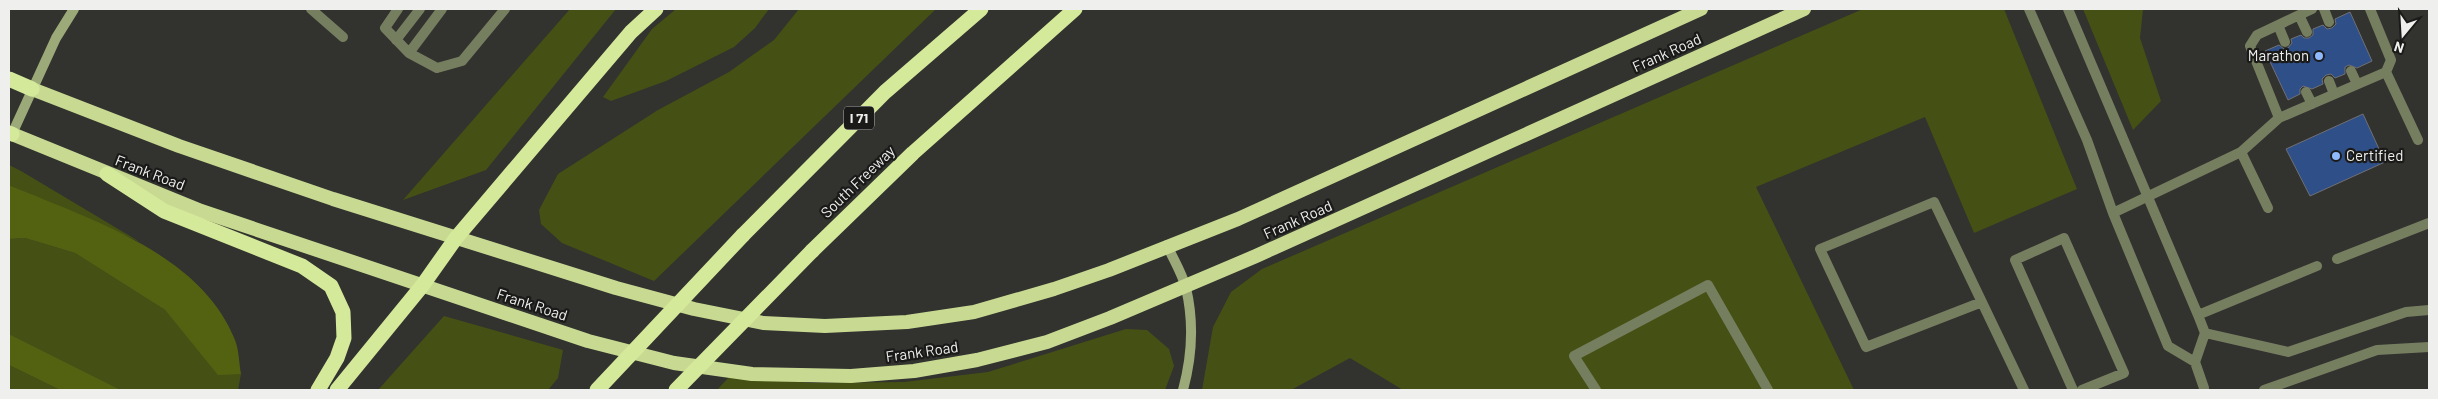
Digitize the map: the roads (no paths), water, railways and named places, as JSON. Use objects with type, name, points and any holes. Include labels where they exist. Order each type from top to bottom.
[{"type":"highway","points":[[337,390],[422,286],[456,238],[631,32],[656,9]]},
{"type":"highway","name":"I 71","points":[[597,390],[743,235],[885,92],[981,9]]},
{"type":"highway","name":"South Freeway","points":[[676,390],[812,251],[913,153],[1075,9]]},
{"type":"highway","name":"Frank Road","points":[[32,89],[179,146],[456,238],[616,288],[694,309],[763,323],[825,326],[907,322],[974,312],[1054,289],[1109,270],[1167,245],[1238,219],[1702,9]]},
{"type":"highway","name":"Frank Road","points":[[10,134],[201,211],[588,341],[674,363],[752,374],[851,376],[914,371],[977,360],[1047,342],[1186,286],[1804,9]]},
{"type":"highway","points":[[9,79],[32,89]]},
{"type":"highway","points":[[107,174],[164,211],[302,266],[331,286],[343,312],[344,338],[337,358],[318,390]]},
{"type":"main road","points":[[10,134],[56,38],[74,9]]},
{"type":"main road","points":[[1167,245],[1186,286],[1192,338],[1190,363],[1183,390]]},
{"type":"lane","points":[[311,9],[343,37]]},
{"type":"lane","points":[[398,9],[385,28],[409,53],[437,68],[462,61],[505,9]]},
{"type":"lane","points":[[396,40],[420,9]]},
{"type":"lane","points":[[409,53],[442,9]]},
{"type":"lane","points":[[2028,9],[2087,140],[2113,213],[2168,346],[2195,362]]},
{"type":"lane","points":[[2068,9],[2205,333],[2195,362],[2203,389]]},
{"type":"lane","points":[[2279,118],[2250,46],[2257,35],[2312,9]]},
{"type":"lane","points":[[2324,9],[2329,22]]},
{"type":"lane","points":[[2113,213],[2241,152],[2279,118],[2386,72],[2391,60],[2370,9]]},
{"type":"lane","points":[[2300,15],[2307,32]]},
{"type":"lane","points":[[2278,25],[2285,42]]},
{"type":"lane","points":[[2351,71],[2357,84]]},
{"type":"lane","points":[[2386,72],[2418,140]]},
{"type":"lane","points":[[2329,81],[2334,94]]},
{"type":"lane","points":[[2306,92],[2312,104]]},
{"type":"lane","points":[[2241,152],[2268,208]]},
{"type":"lane","points":[[1982,302],[1866,347],[1820,250],[1934,202],[1982,302],[2024,390]]},
{"type":"lane","points":[[2337,259],[2429,223]]},
{"type":"lane","points":[[2073,390],[2015,260],[2064,238],[2124,373],[2082,390]]},
{"type":"lane","points":[[2198,314],[2317,266]]},
{"type":"lane","points":[[1596,390],[1574,356],[1708,285],[1768,390]]},
{"type":"lane","points":[[2205,333],[2288,352],[2406,312],[2429,310]]},
{"type":"lane","points":[[2264,390],[2377,350],[2429,347]]},
{"type":"place","name":"Marathon","points":[[2319,56]]},
{"type":"place","name":"Certified","points":[[2336,156]]}]
